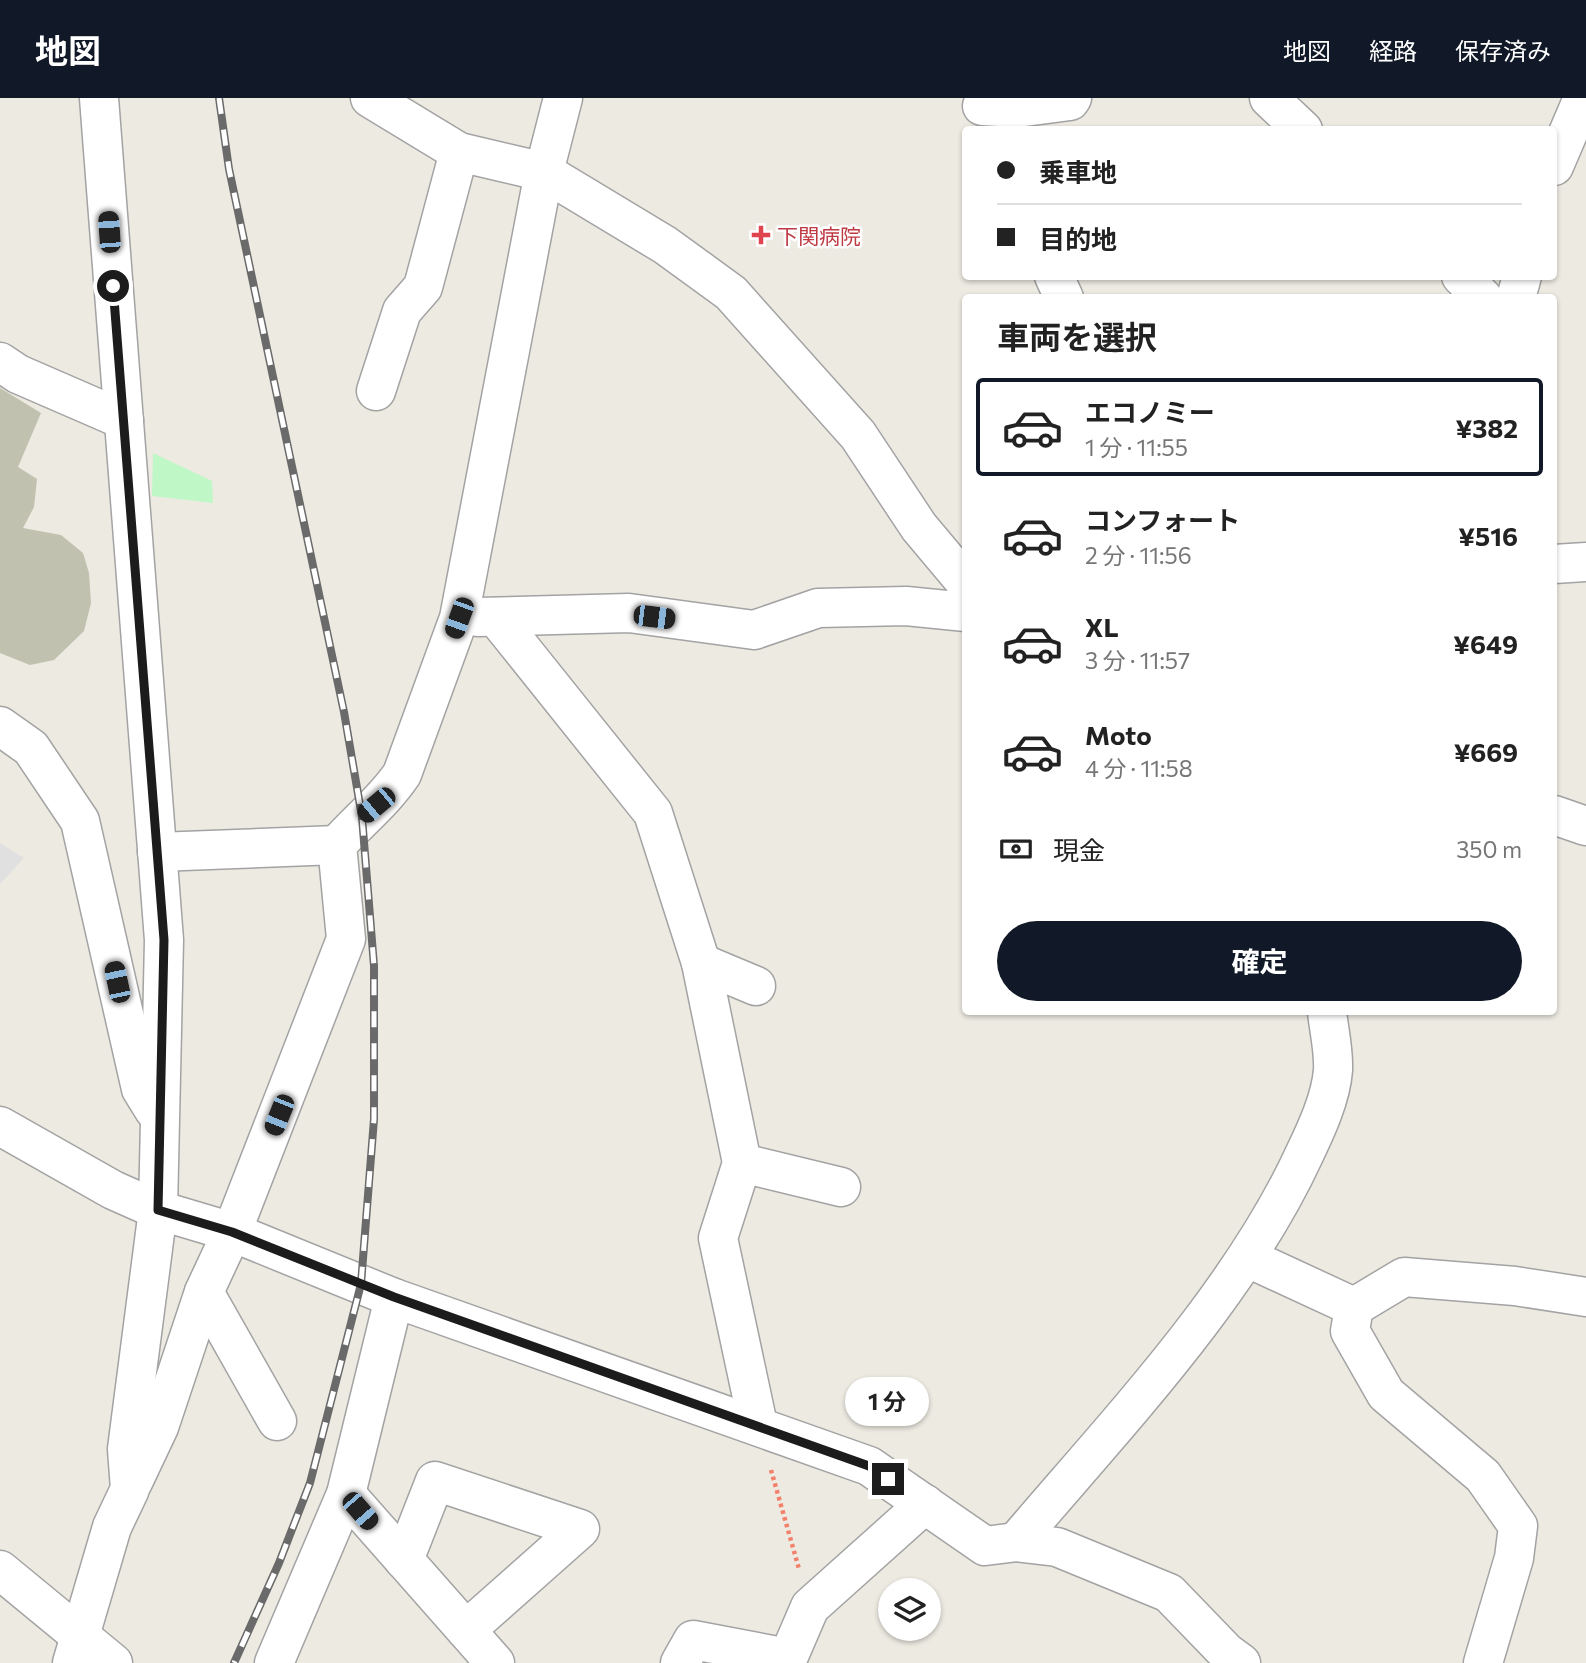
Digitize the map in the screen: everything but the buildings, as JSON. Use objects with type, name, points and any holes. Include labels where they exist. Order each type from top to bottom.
[{"type":"street","points":[[99,98],[164,940],[158,1210],[127,1449],[130,1489]]},
{"type":"street","points":[[157,852],[337,845],[362,817],[389,793],[402,774],[477,617],[544,172],[563,98]]},
{"type":"street","points":[[984,111],[1070,101],[1072,98]]},
{"type":"street","points":[[1269,98],[1299,126]]},
{"type":"street","points":[[375,99],[460,152],[544,172],[665,245],[731,293],[858,435],[919,527],[962,578]]},
{"type":"street","points":[[1557,159],[1582,100]]},
{"type":"street","points":[[376,391],[402,311],[423,287],[460,152]]},
{"type":"street","points":[[1465,280],[1479,294]]},
{"type":"street","points":[[0,362],[18,374],[124,420]]},
{"type":"street","points":[[1557,564],[1586,562]]},
{"type":"street","points":[[477,617],[629,613],[754,630],[818,608],[906,606],[962,612]]},
{"type":"street","points":[[477,617],[653,813],[701,963],[742,1163],[718,1238],[758,1425]]},
{"type":"street","points":[[0,726],[31,747],[80,821],[141,1089],[161,1121]]},
{"type":"street","points":[[1557,816],[1586,826]]},
{"type":"street","points":[[76,1650],[112,1527],[159,1427],[204,1292],[232,1232],[346,939],[337,845]]},
{"type":"street","points":[[701,963],[756,986]]},
{"type":"street","points":[[1016,1542],[1139,1396],[1248,1258],[1294,1177],[1318,1125],[1333,1070],[1327,1015]]},
{"type":"street","points":[[0,1126],[113,1190],[158,1210],[232,1232],[394,1297],[869,1466],[985,1546],[1016,1542],[1056,1547],[1169,1593],[1226,1653],[1241,1663]]},
{"type":"street","points":[[742,1163],[841,1186]]},
{"type":"street","points":[[1248,1258],[1353,1307]]},
{"type":"street","points":[[1353,1307],[1404,1278],[1515,1286],[1586,1297]]},
{"type":"street","points":[[204,1292],[277,1421]]},
{"type":"street","points":[[274,1663],[346,1494],[394,1297]]},
{"type":"street","points":[[1353,1307],[1350,1331],[1386,1394],[1483,1476],[1518,1526],[1514,1558],[1483,1663]]},
{"type":"street","points":[[404,1560],[435,1481],[580,1530],[466,1630]]},
{"type":"street","points":[[346,1494],[495,1663]]},
{"type":"street","points":[[680,1663],[693,1640],[788,1658],[810,1606],[925,1504]]},
{"type":"street","points":[[0,1570],[76,1650],[113,1663]]},
{"type":"path","points":[[758,1425],[810,1606]]},
{"type":"shaded area","points":[[0,388],[41,413],[18,467],[37,479],[34,507],[23,528],[61,535],[83,553],[89,573],[91,603],[84,631],[54,660],[30,665],[0,653]]},
{"type":"shaded area","points":[[0,843],[24,858],[0,884]]},
{"type":"green space","points":[[153,453],[212,481],[213,503],[152,496]]},
{"type":"railway","points":[[219,98],[229,169],[344,712],[362,817],[374,966],[374,1119],[361,1284],[310,1483],[279,1563],[234,1663]]},
{"type":"place","name":"下関病院","points":[[761,235]]},
{"type":"route","points":[[113,286],[164,940],[158,1210],[232,1232],[394,1297],[869,1466],[888,1479]]}]
